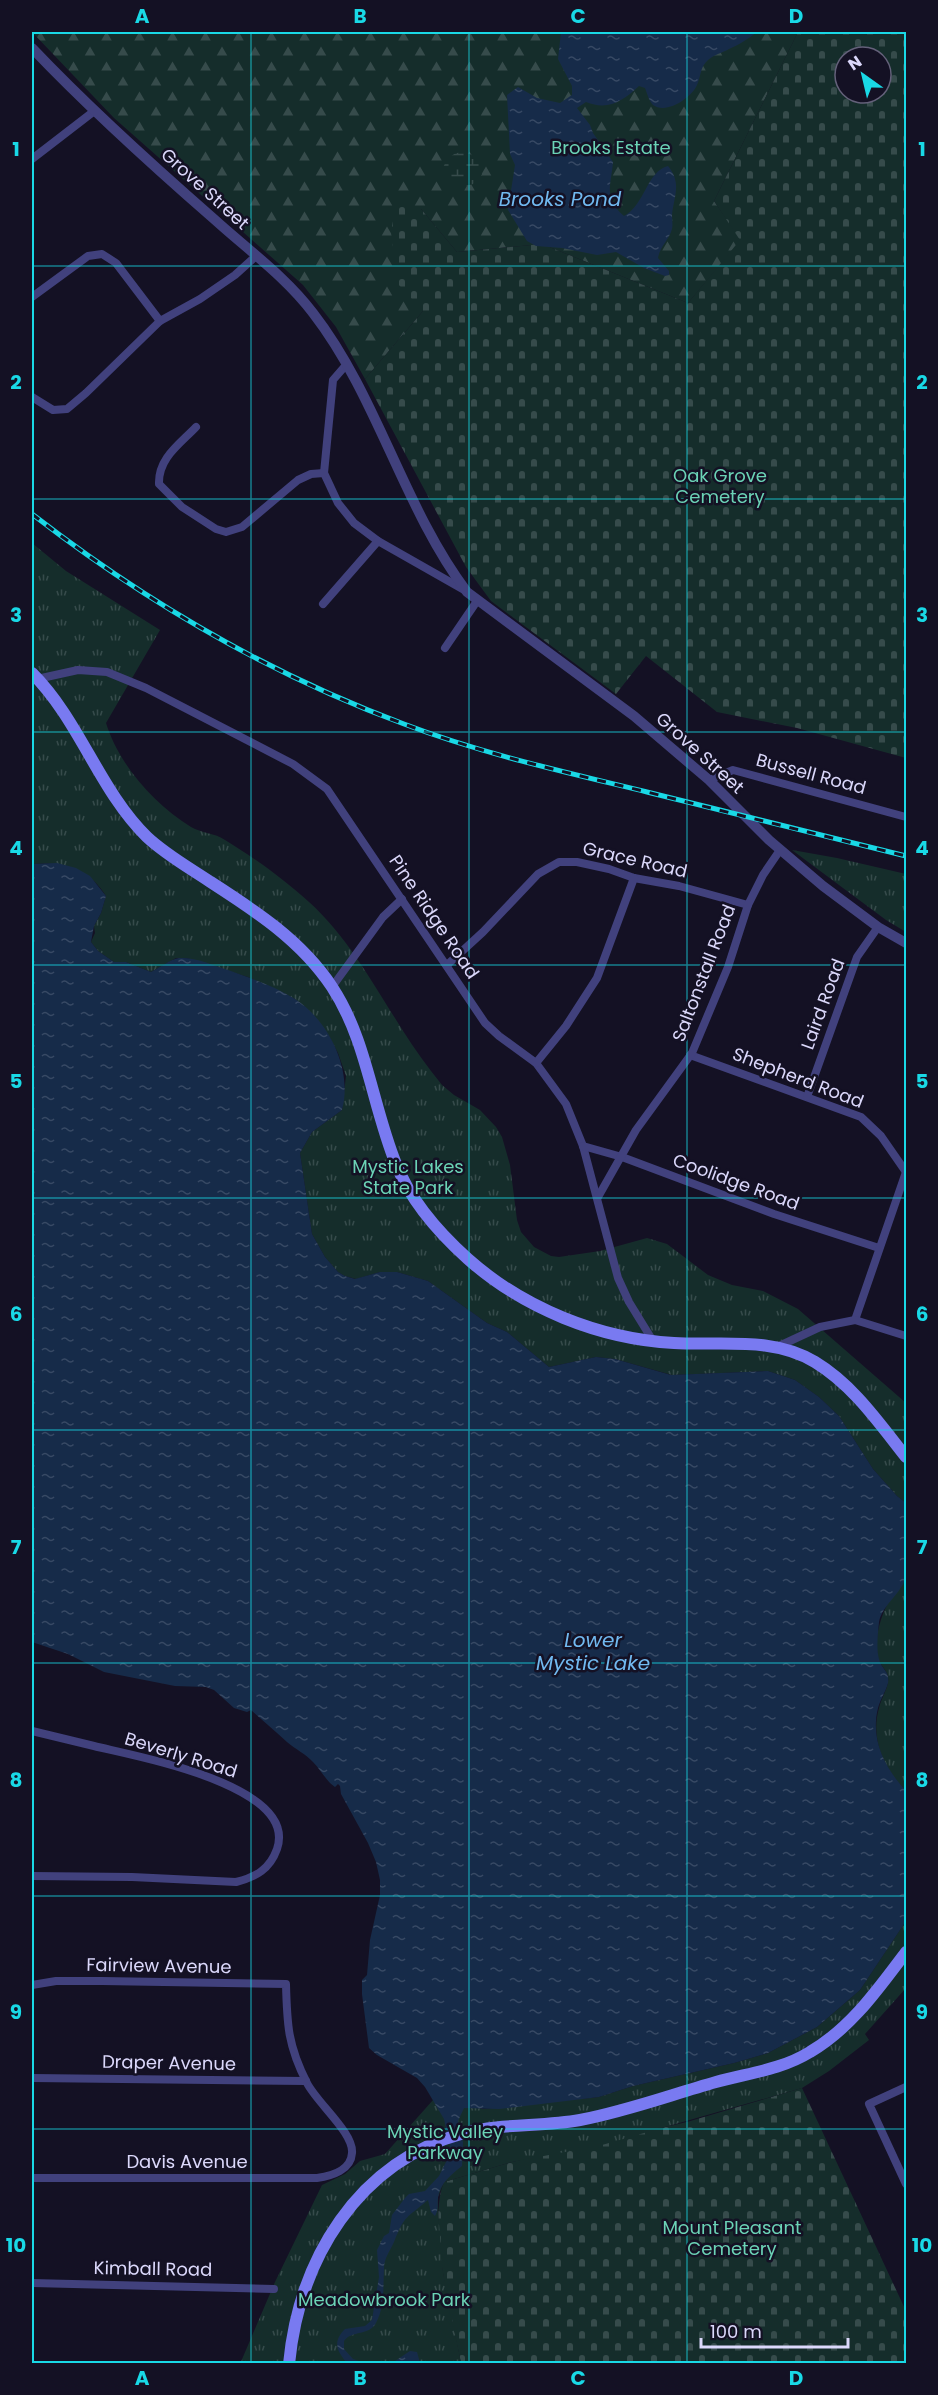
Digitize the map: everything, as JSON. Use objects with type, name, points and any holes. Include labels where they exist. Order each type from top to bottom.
[{"type":"main road","points":[[34,676],[75,728],[119,804],[148,837],[177,860],[278,928],[308,957],[332,987],[362,1049],[397,1167],[412,1193],[435,1224],[467,1258],[484,1272],[535,1304],[610,1334],[653,1341],[753,1344],[777,1347],[807,1358],[840,1380],[866,1407],[906,1457]]},
{"type":"main road","points":[[289,2364],[293,2330],[304,2289],[320,2251],[354,2202],[376,2180],[410,2156],[443,2140],[465,2133],[598,2116],[725,2080],[773,2069],[809,2053],[837,2033],[902,1965],[906,1952]]},
{"type":"street","name":"Grove Street","points":[[32,48],[93,112],[279,276],[312,311],[346,365],[425,522],[451,570],[466,592]]},
{"type":"street","points":[[32,159],[93,112]]},
{"type":"street","points":[[32,297],[88,256],[102,254],[116,263],[160,321]]},
{"type":"street","points":[[32,397],[53,410],[68,409],[160,321],[200,299],[235,275],[256,256]]},
{"type":"street","points":[[196,427],[165,458],[160,467],[159,484],[182,507],[216,529],[226,532],[242,527],[298,480],[311,474],[324,473],[333,380],[346,365]]},
{"type":"street","name":"Grove Street","points":[[324,473],[338,502],[354,523],[378,541],[466,592],[570,666],[634,716],[709,780],[768,840],[823,886],[878,927],[906,943]]},
{"type":"street","points":[[323,604],[378,541]]},
{"type":"street","points":[[445,648],[477,601]]},
{"type":"street","name":"Pine Ridge Road","points":[[34,676],[78,670],[106,672],[146,688],[293,764],[327,789],[485,1023],[536,1064],[566,1104],[583,1146],[618,1278],[629,1302],[653,1341]]},
{"type":"street","name":"Bussell Road","points":[[709,780],[733,770],[906,817]]},
{"type":"street","name":"Saltonstall Road","points":[[598,1197],[636,1130],[690,1055],[728,967],[747,905],[780,850]]},
{"type":"street","name":"Grace Road","points":[[447,965],[483,932],[538,874],[559,862],[577,862],[609,869],[634,878],[679,886],[747,905]]},
{"type":"street","points":[[536,1064],[566,1026],[597,978],[634,878]]},
{"type":"street","points":[[332,987],[383,917],[402,899]]},
{"type":"street","name":"Laird Road","points":[[807,1097],[857,957],[878,927]]},
{"type":"street","name":"Shepherd Road","points":[[690,1055],[861,1117],[881,1136],[906,1172]]},
{"type":"street","name":"Coolidge Road","points":[[583,1146],[622,1157],[774,1214],[879,1248]]},
{"type":"street","points":[[855,1320],[906,1172]]},
{"type":"street","points":[[777,1347],[820,1327],[855,1320],[906,1336]]},
{"type":"street","name":"Beverly Road","points":[[32,1731],[209,1777],[242,1791],[270,1814],[277,1829],[279,1844],[274,1858],[264,1870],[251,1878],[236,1882],[132,1877],[32,1876]]},
{"type":"street","name":"Fairview Avenue","points":[[32,1985],[79,1981],[286,1984],[288,2038],[306,2081]]},
{"type":"street","name":"Draper Avenue","points":[[32,2079],[306,2081]]},
{"type":"street","name":"Davis Avenue","points":[[32,2178],[317,2178],[341,2171],[352,2155],[350,2142],[343,2129],[320,2104],[306,2081]]},
{"type":"street","points":[[906,2087],[869,2104],[906,2184]]},
{"type":"street","name":"Kimball Road","points":[[32,2283],[273,2289]]},
{"type":"green space","name":"Brooks Estate","points":[[32,32],[798,32],[714,201],[741,240],[688,303],[542,244],[457,252],[421,209],[423,311],[365,379],[336,327],[303,285],[114,118]]},
{"type":"green space","name":"Oak Grove Cemetery","points":[[798,32],[906,32],[906,758],[797,728],[717,712],[646,656],[616,694],[491,601],[466,567],[365,379],[423,311],[398,284],[391,232],[396,205],[421,209],[457,252],[542,244],[688,303],[740,240],[714,201]]},
{"type":"green space","points":[[462,152],[471,154],[476,159],[482,175],[476,182],[468,185],[449,183],[442,170],[449,158]]},
{"type":"green space","name":"Mystic Lakes State Park","points":[[32,543],[66,571],[160,630],[106,723],[120,754],[151,795],[177,818],[195,829],[221,838],[258,861],[309,902],[344,940],[416,1050],[442,1085],[480,1110],[496,1127],[502,1137],[510,1165],[517,1220],[521,1232],[534,1247],[551,1256],[559,1257],[600,1251],[647,1238],[667,1244],[708,1275],[732,1285],[763,1291],[798,1309],[906,1403],[906,1503],[873,1469],[839,1416],[819,1397],[795,1380],[768,1371],[672,1375],[615,1359],[596,1357],[549,1367],[507,1332],[487,1323],[428,1281],[397,1272],[380,1272],[356,1279],[338,1272],[325,1257],[312,1234],[300,1153],[312,1132],[342,1110],[346,1076],[329,1036],[295,999],[248,977],[187,958],[176,958],[151,972],[126,962],[114,962],[98,951],[91,942],[95,933],[94,926],[106,896],[99,887],[92,879],[74,869],[54,864],[32,864]]},
{"type":"green space","points":[[792,850],[906,874],[906,932],[886,920]]},
{"type":"green space","points":[[906,1578],[906,1791],[885,1763],[876,1731],[879,1708],[888,1682],[886,1672],[878,1657],[878,1633],[888,1603]]},
{"type":"green space","name":"Mystic Valley Parkway","points":[[906,1921],[906,1988],[865,2034],[869,2040],[829,2071],[802,2088],[602,2145],[512,2162],[444,2182],[438,2197],[443,2272],[461,2363],[240,2364],[275,2282],[322,2185],[345,2174],[360,2161],[385,2154],[433,2100],[484,2109],[599,2097],[633,2086],[768,2053],[817,2027],[860,1990]]},
{"type":"green space","name":"Mount Pleasant Cemetery","points":[[802,2088],[906,2311],[906,2363],[461,2363],[447,2297],[440,2245],[439,2200],[444,2182],[512,2162],[687,2122]]},
{"type":"water","name":"Brooks Pond","points":[[561,32],[757,32],[708,60],[694,90],[685,99],[672,106],[659,108],[653,105],[645,88],[639,86],[615,103],[594,105],[586,102],[577,108],[613,162],[611,197],[617,209],[624,216],[637,204],[655,174],[668,166],[672,172],[676,190],[672,227],[658,258],[669,271],[669,275],[665,276],[644,268],[616,252],[597,255],[562,248],[536,246],[527,241],[508,210],[515,165],[510,154],[507,95],[518,87],[537,98],[560,103],[572,95],[572,86],[558,59]]},
{"type":"water","name":"Lower Mystic Lake","points":[[57,863],[76,868],[90,876],[106,896],[94,926],[91,942],[98,951],[114,962],[126,962],[151,972],[179,958],[210,964],[287,994],[307,1008],[328,1033],[341,1063],[344,1079],[345,1095],[342,1110],[312,1132],[300,1153],[312,1234],[325,1257],[338,1272],[355,1279],[380,1272],[397,1272],[428,1281],[487,1323],[507,1332],[549,1367],[596,1357],[615,1359],[671,1375],[768,1371],[795,1380],[819,1397],[839,1416],[873,1469],[906,1503],[908,1555],[905,1580],[883,1611],[879,1622],[878,1655],[888,1679],[878,1708],[876,1731],[886,1763],[906,1791],[906,1921],[860,1990],[817,2027],[768,2053],[633,2086],[599,2097],[499,2109],[464,2108],[458,2121],[463,2142],[462,2166],[441,2187],[435,2216],[431,2212],[428,2200],[404,2221],[385,2261],[382,2303],[376,2323],[369,2330],[351,2335],[344,2341],[344,2349],[353,2359],[365,2363],[347,2363],[337,2346],[338,2338],[345,2329],[365,2326],[372,2320],[379,2277],[377,2250],[384,2236],[389,2233],[392,2215],[409,2194],[425,2191],[439,2176],[449,2156],[450,2146],[444,2119],[425,2087],[417,2078],[369,2048],[362,1980],[367,1975],[370,1940],[380,1895],[380,1880],[368,1843],[341,1794],[340,1786],[332,1785],[310,1759],[251,1710],[247,1712],[234,1708],[214,1690],[206,1687],[175,1686],[104,1672],[68,1654],[32,1642],[32,864]]},
{"type":"water","points":[[410,2351],[417,2352],[420,2363],[392,2363]]},
{"type":"railway","points":[[32,514],[119,577],[210,633],[305,682],[404,724],[524,762],[906,856]]},
{"type":"park label","name":"Meadowbrook Park","points":[[384,2300]]}]
